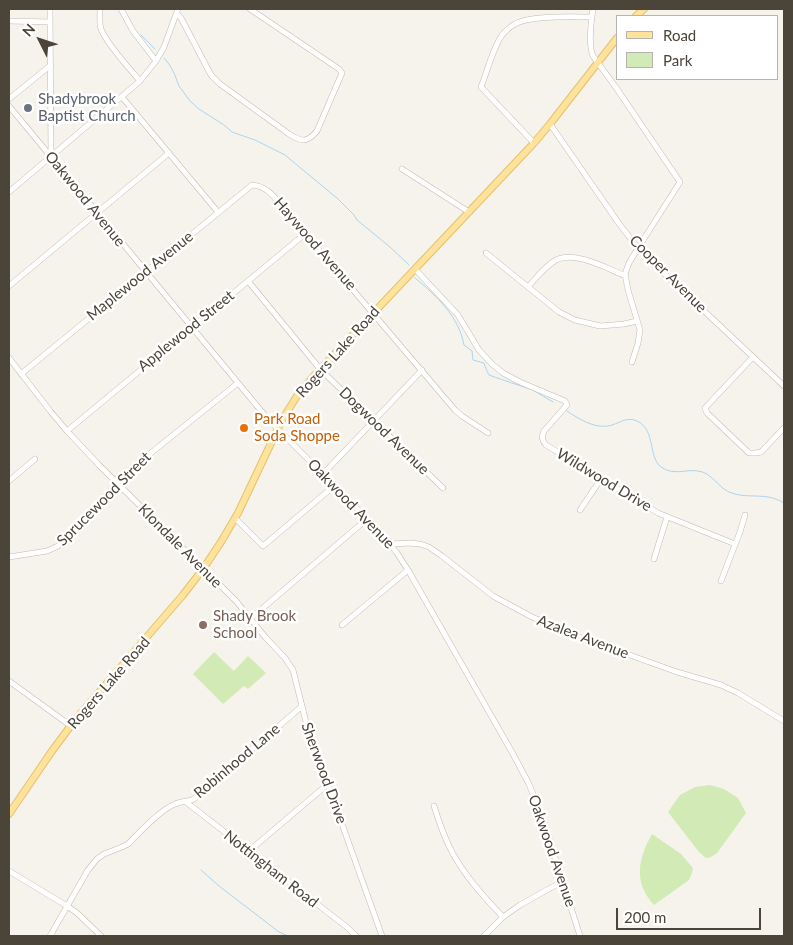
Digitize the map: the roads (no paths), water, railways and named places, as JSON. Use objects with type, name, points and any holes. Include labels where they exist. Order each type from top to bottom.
[{"type":"main road","name":"Rogers Lake Road","points":[[9,814],[71,726],[183,595],[222,542],[278,429],[297,396],[320,369],[534,143],[616,39]]},
{"type":"street","points":[[50,9],[51,157]]},
{"type":"street","points":[[100,9],[102,30],[109,43],[140,81]]},
{"type":"street","points":[[121,9],[133,31],[156,61]]},
{"type":"street","points":[[177,11],[211,75],[220,84],[296,138],[306,140],[317,131],[342,73],[339,69],[250,9]]},
{"type":"street","points":[[593,9],[591,52],[680,182],[638,248],[625,274],[640,330],[632,362]]},
{"type":"street","points":[[9,192],[140,81],[156,61],[164,47],[177,11]]},
{"type":"street","points":[[534,143],[481,88],[499,40],[504,32],[514,24],[532,19],[592,18]]},
{"type":"street","points":[[9,21],[50,22]]},
{"type":"street","points":[[9,100],[51,65]]},
{"type":"street","points":[[122,97],[170,152],[218,212]]},
{"type":"street","name":"Oakwood Avenue","points":[[9,106],[145,272],[278,429],[391,544],[408,570],[529,784],[543,819],[580,936]]},
{"type":"street","name":"Cooper Avenue","points":[[550,124],[638,248],[784,386]]},
{"type":"street","points":[[9,286],[170,152]]},
{"type":"street","points":[[402,169],[469,212]]},
{"type":"street","name":"Maplewood Avenue","points":[[21,374],[252,185],[262,186]]},
{"type":"street","name":"Haywood Avenue","points":[[262,186],[282,205],[455,410],[488,433]]},
{"type":"street","name":"Applewood Street","points":[[67,431],[306,233]]},
{"type":"street","points":[[486,252],[559,312],[575,320],[600,326],[637,321]]},
{"type":"street","points":[[528,287],[547,266],[558,258],[569,256],[581,258],[626,276]]},
{"type":"street","name":"Wildwood Drive","points":[[415,269],[458,315],[479,350],[492,364],[503,373],[520,382],[565,401],[567,405],[542,435],[542,440],[546,445],[658,513],[735,544]]},
{"type":"street","name":"Dogwood Avenue","points":[[248,281],[320,369],[443,488]]},
{"type":"street","points":[[753,357],[706,408],[707,413],[749,453],[756,454],[761,452],[784,428]]},
{"type":"street","name":"Klondale Avenue","points":[[9,358],[67,431],[116,483],[236,601],[250,619]]},
{"type":"street","points":[[323,474],[422,370]]},
{"type":"street","name":"Sprucewood Street","points":[[9,557],[47,551],[58,546],[77,528],[116,483],[238,383]]},
{"type":"street","points":[[9,481],[35,459]]},
{"type":"street","points":[[580,510],[601,479]]},
{"type":"street","points":[[235,518],[263,546],[334,486]]},
{"type":"street","points":[[720,581],[745,515]]},
{"type":"street","points":[[654,559],[667,517]]},
{"type":"street","points":[[250,619],[367,519]]},
{"type":"street","name":"Azalea Avenue","points":[[391,544],[410,543],[429,547],[493,596],[532,617],[571,634],[730,689],[784,721]]},
{"type":"street","points":[[342,625],[408,570]]},
{"type":"street","name":"Sherwood Drive","points":[[250,619],[285,658],[293,670],[307,726],[382,936]]},
{"type":"street","points":[[9,681],[71,726]]},
{"type":"street","name":"Robinhood Lane","points":[[50,936],[88,870],[97,859],[128,844],[169,807],[194,799],[301,707]]},
{"type":"street","points":[[248,851],[328,784]]},
{"type":"street","name":"Nottingham Road","points":[[186,802],[356,936]]},
{"type":"street","points":[[434,806],[441,828],[456,860],[474,885],[503,917]]},
{"type":"street","points":[[9,871],[77,913],[101,936]]},
{"type":"street","points":[[484,936],[503,917],[520,905],[563,881]]},
{"type":"waterway","points":[[141,35],[155,49]]},
{"type":"waterway","points":[[164,58],[174,73],[179,86],[190,101],[199,109],[232,132],[255,140],[285,155],[338,199],[357,220],[409,265]]},
{"type":"waterway","points":[[415,278],[439,300],[452,316],[464,345],[472,351],[473,360],[484,363],[489,375],[530,389]]},
{"type":"waterway","points":[[533,390],[553,402]]},
{"type":"waterway","points":[[567,411],[581,420],[597,426],[608,426],[629,419],[637,421],[643,425],[650,437],[657,463],[666,470],[675,472],[703,472],[729,492],[770,497],[784,503]]},
{"type":"waterway","points":[[201,870],[279,932],[288,936]]},
{"type":"place","name":"Shadybrook Baptist Church","points":[[28,108]]},
{"type":"place","name":"Park Road Soda Shoppe","points":[[244,428]]},
{"type":"place","name":"Shady Brook School","points":[[203,625]]}]
